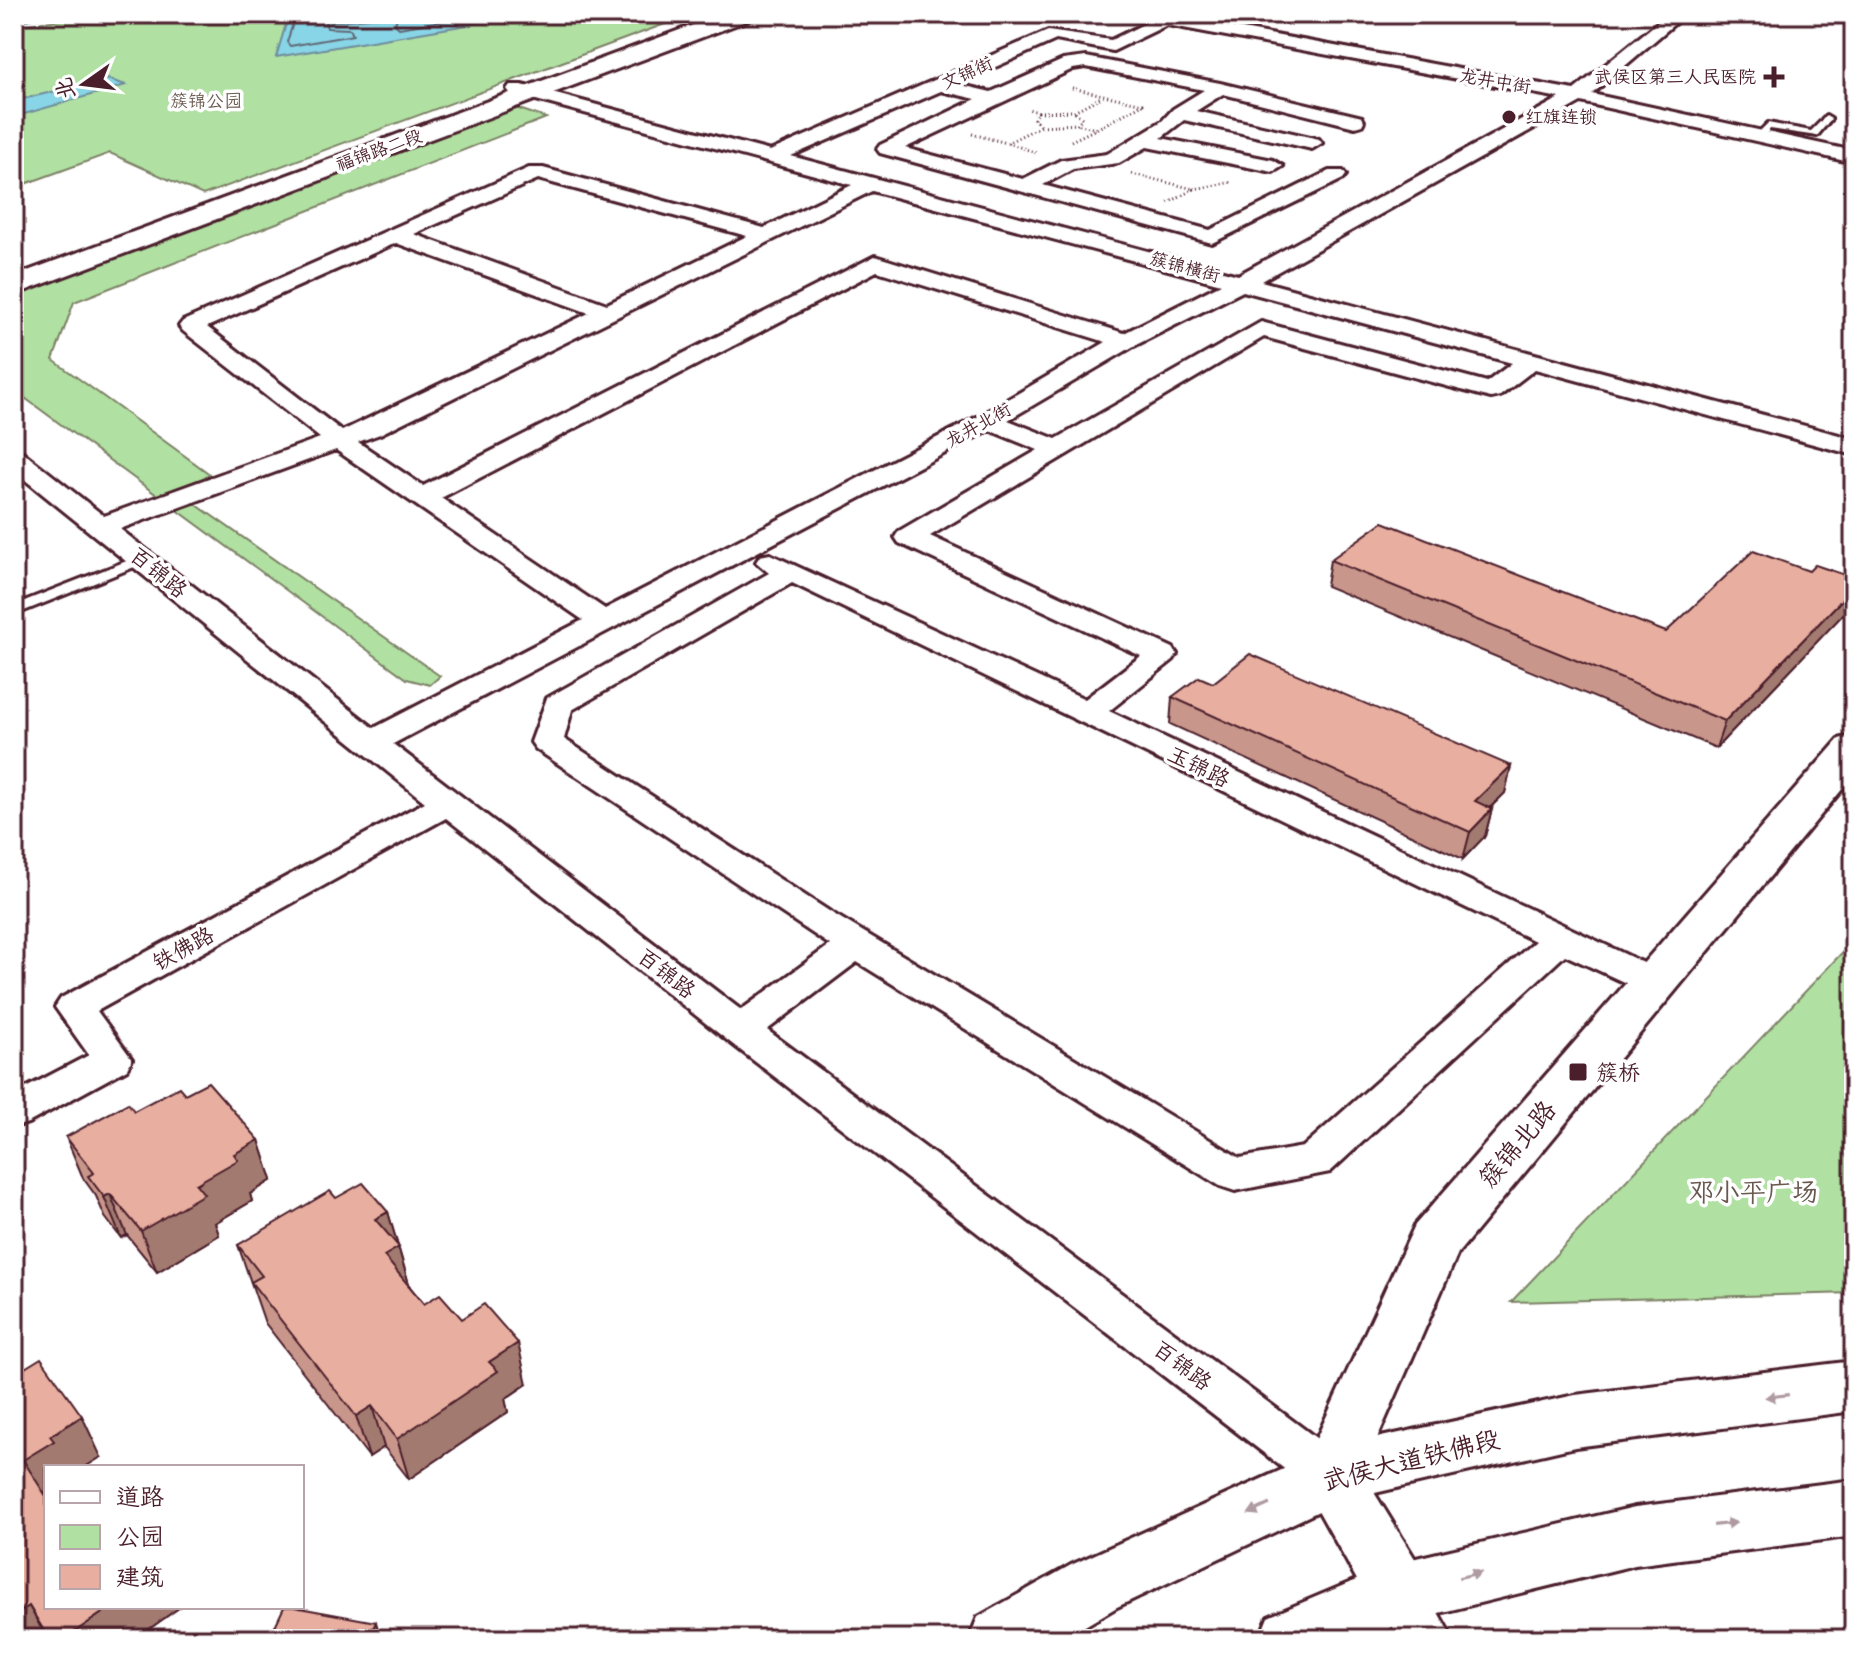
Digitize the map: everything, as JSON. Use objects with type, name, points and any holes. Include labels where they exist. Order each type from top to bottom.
[{"type":"street","name":"福锦路二段","points":[[14,286],[719,14]]},
{"type":"street","name":"福锦路二段","points":[[14,278],[743,14]]},
{"type":"street","name":"龙井中街","points":[[1134,14],[1578,96],[1854,157]]},
{"type":"street","name":"龙井北街","points":[[372,742],[988,421],[1126,341],[1243,282],[1578,96],[1678,14]]},
{"type":"street","name":"文锦街","points":[[773,157],[1054,35],[1113,46],[1164,20]]},
{"type":"street","points":[[1336,175],[1212,237],[887,149],[1069,64],[1086,62],[1220,88],[1355,121]]},
{"type":"street","points":[[940,85],[993,98]]},
{"type":"street","points":[[1025,186],[1068,164],[1112,159],[1169,125],[1180,113],[1220,88]]},
{"type":"street","name":"簇锦横街","points":[[524,91],[1854,447]]},
{"type":"street","points":[[1180,113],[1312,143]]},
{"type":"street","points":[[1143,140],[1273,166]]},
{"type":"street","points":[[604,621],[341,442],[191,326],[536,172],[766,235]]},
{"type":"street","points":[[101,526],[341,442],[872,183]]},
{"type":"street","points":[[395,235],[607,312]]},
{"type":"street","points":[[423,496],[875,263],[1126,341]]},
{"type":"street","points":[[1087,713],[1162,654],[909,537],[1261,329],[1491,391],[1531,360]]},
{"type":"street","points":[[988,421],[1058,449]]},
{"type":"street","name":"百锦路","points":[[14,458],[448,803],[741,1030],[1330,1476]]},
{"type":"street","name":"玉锦路","points":[[744,549],[1654,983]]},
{"type":"street","points":[[791,572],[558,705],[547,742],[856,944],[1235,1175],[1315,1161],[1560,939]]},
{"type":"street","name":"簇锦北路","points":[[1330,1476],[1435,1241],[1654,983],[1849,762]]},
{"type":"street","name":"铁佛路","points":[[14,1112],[113,1059],[74,1007],[448,803]]},
{"type":"street","points":[[741,1030],[856,944]]},
{"type":"street","name":"武侯大道铁佛段","points":[[1002,1639],[1094,1586],[1330,1476],[1575,1421],[1854,1386]]},
{"type":"street","points":[[1330,1476],[1413,1616]]},
{"type":"street","points":[[1292,1639],[1413,1616],[1635,1536],[1854,1508]]},
{"type":"lane","points":[[1760,136],[1768,126],[1813,134],[1826,119]]},
{"type":"lane","points":[[14,610],[142,559]]},
{"type":"path","points":[[1035,79],[1143,104],[1069,142]]},
{"type":"path","points":[[993,98],[1038,112],[1074,111],[1103,96]]},
{"type":"path","points":[[1074,111],[1082,118],[1077,124]]},
{"type":"path","points":[[1038,112],[1034,119],[1041,126]]},
{"type":"path","points":[[935,125],[1007,143],[1041,126],[1077,124],[1096,129]]},
{"type":"path","points":[[1194,189],[1234,182]]},
{"type":"green space","name":"簇锦公园","points":[[102,14],[692,14],[203,195],[110,153],[14,188],[14,26]]},
{"type":"green space","points":[[513,107],[546,118],[74,302],[53,360],[211,475],[174,489],[440,676],[430,685],[407,679],[14,390],[14,294]]},
{"type":"green space","name":"邓小平广场","points":[[1854,940],[1854,1293],[1511,1302]]},
{"type":"water","points":[[289,14],[330,14],[331,22],[410,14],[512,14],[503,19],[276,57]]},
{"type":"water","points":[[107,79],[126,85],[14,117],[14,101]]},
{"type":"building","points":[[1383,522],[1666,632],[1753,551],[1809,571],[1815,565],[1854,578],[1854,587],[1725,721],[1330,560]]},
{"type":"building","points":[[1250,654],[1511,766],[1475,801],[1492,809],[1470,832],[1172,697],[1199,677],[1213,683]]},
{"type":"building","points":[[208,1082],[259,1140],[234,1154],[238,1160],[196,1184],[204,1194],[141,1231],[110,1194],[104,1197],[88,1176],[94,1173],[66,1137],[128,1103],[134,1111],[179,1087],[185,1094]]},
{"type":"building","points":[[363,1183],[388,1212],[375,1219],[399,1247],[384,1256],[424,1304],[440,1294],[462,1319],[484,1304],[518,1343],[489,1362],[498,1371],[397,1439],[372,1406],[356,1416],[251,1282],[262,1276],[238,1245],[330,1191],[336,1198]]},
{"type":"building","points":[[41,1358],[82,1416],[50,1436],[54,1441],[23,1460],[44,1493],[44,1609],[108,1609],[64,1639],[49,1639],[29,1606],[14,1616],[15,1374]]},
{"type":"building","points":[[283,1609],[304,1609],[376,1622],[368,1639],[269,1639]]},
{"type":"waterway","points":[[14,22],[60,14]]},
{"type":"place","name":"武侯区第三人民医院","points":[[1774,77]]},
{"type":"place","name":"红旗连锁","points":[[1509,117]]},
{"type":"place","name":"簇桥","points":[[1578,1072]]}]
